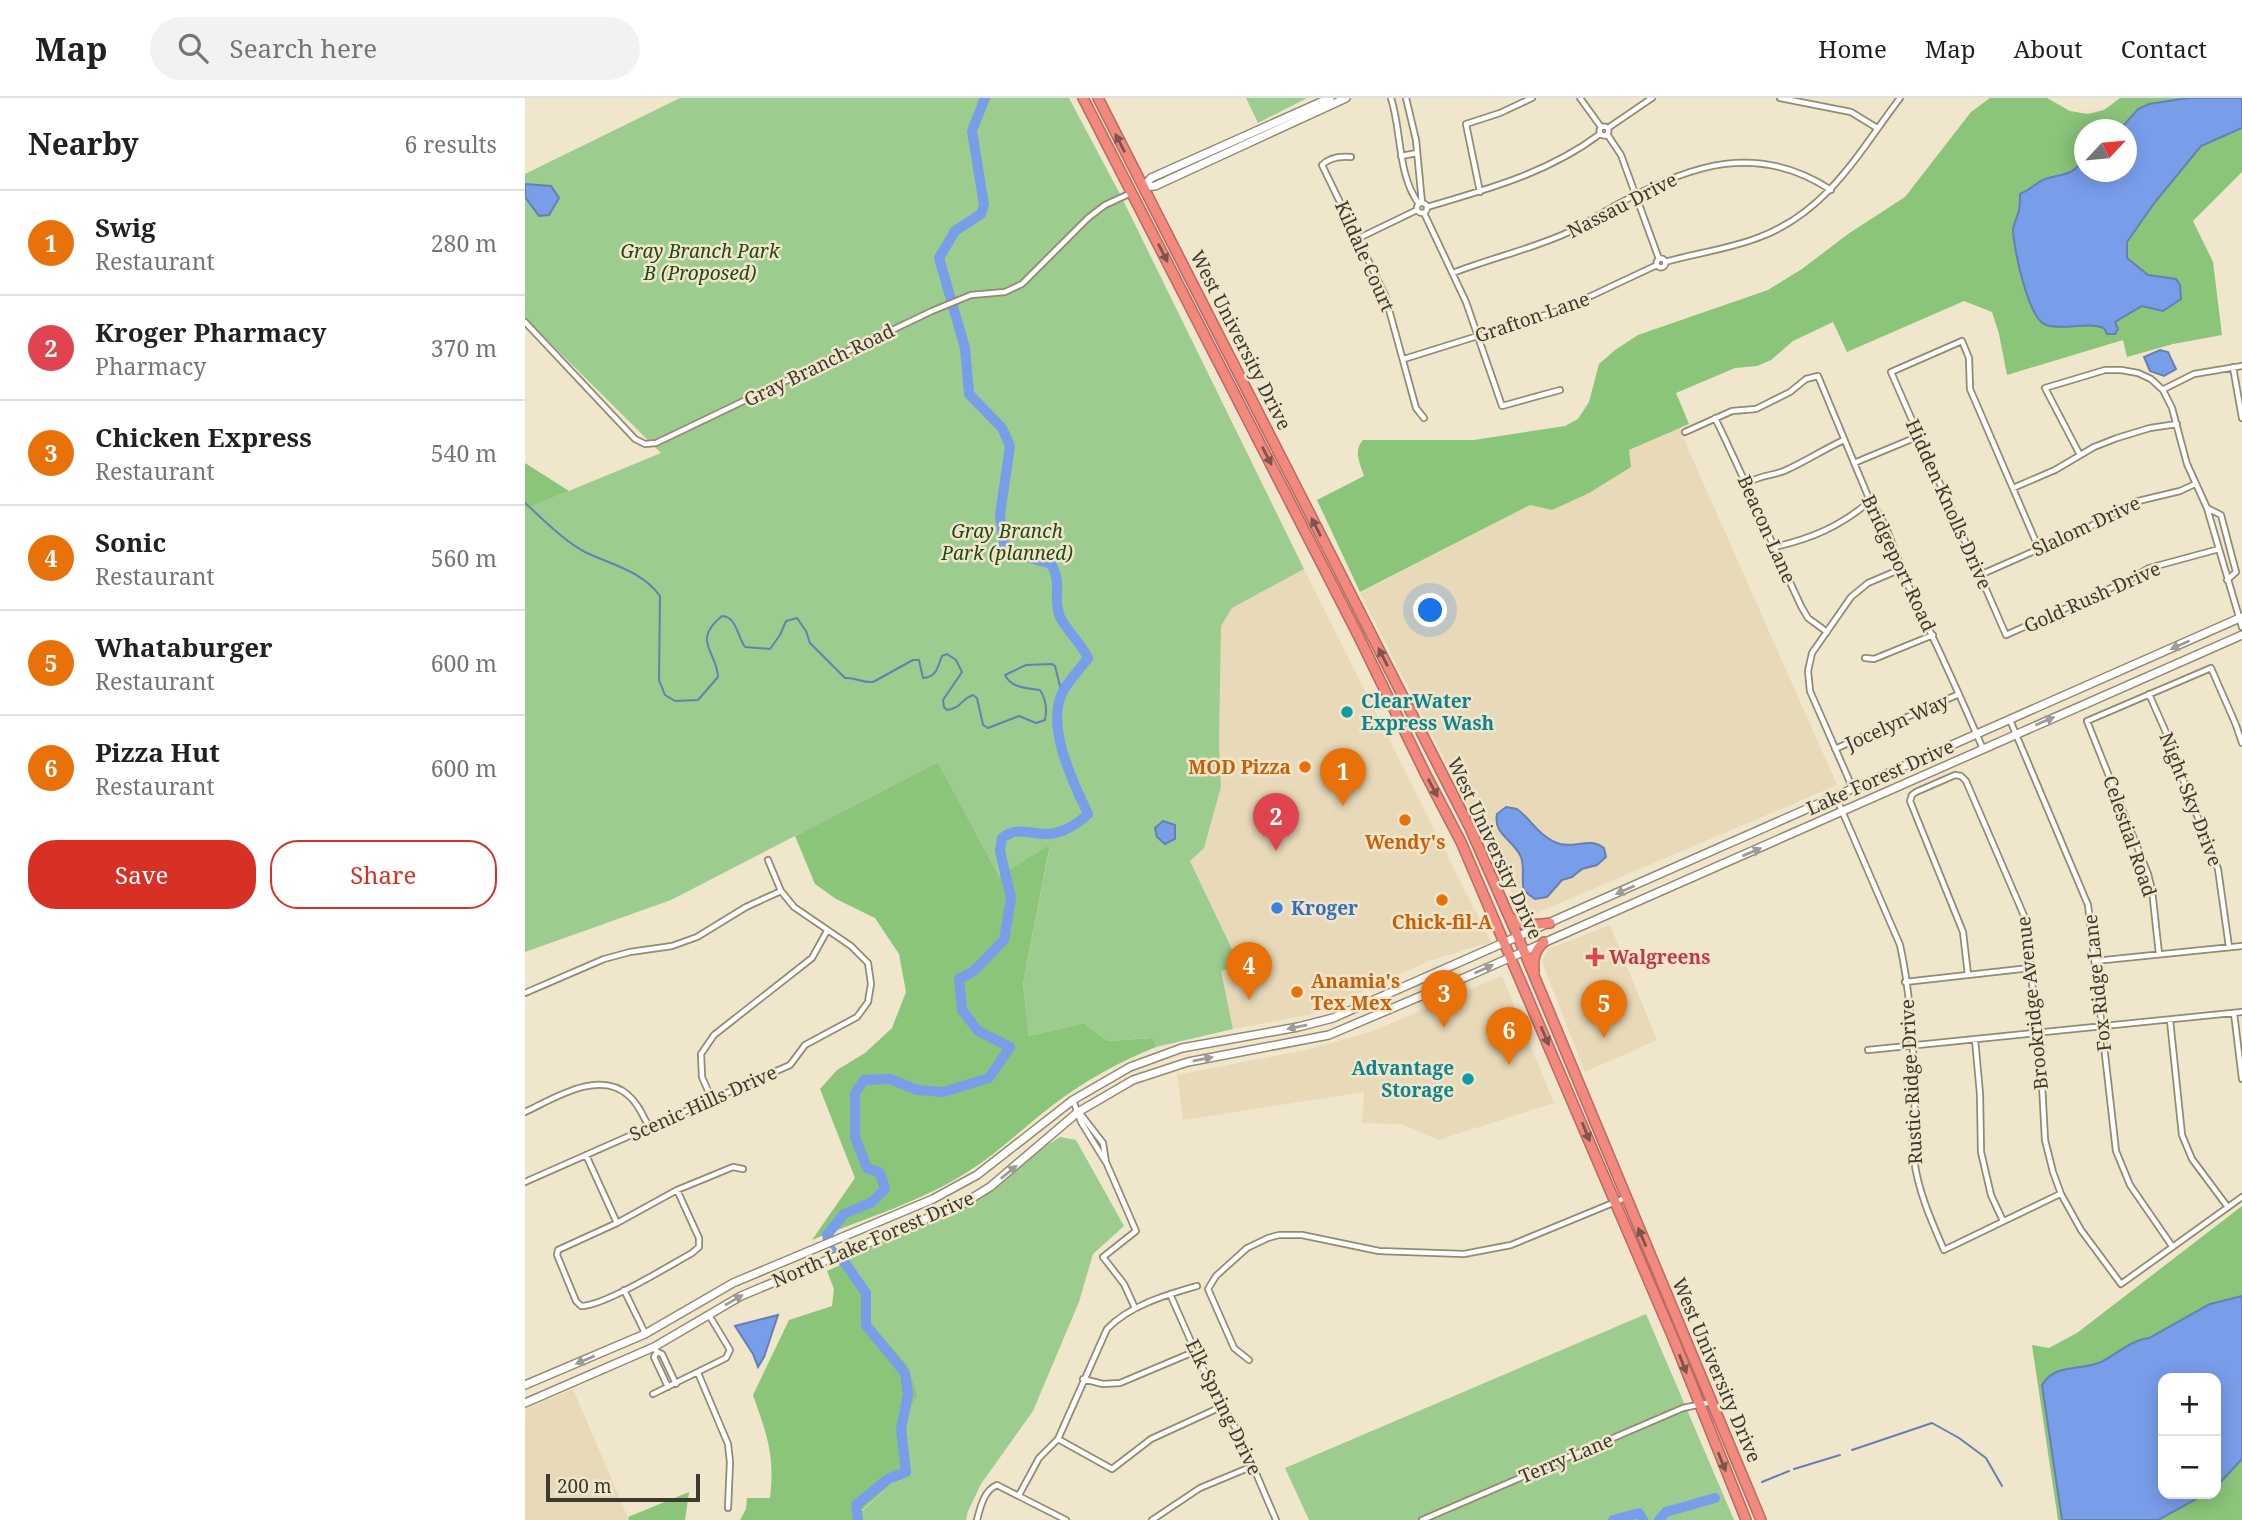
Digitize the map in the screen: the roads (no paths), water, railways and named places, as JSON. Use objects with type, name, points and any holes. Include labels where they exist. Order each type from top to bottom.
[{"type":"highway","name":"West University Drive","points":[[1083,98],[1461,842],[1506,942],[1746,1520]]},
{"type":"highway","name":"West University Drive","points":[[1098,98],[1470,828],[1761,1520]]},
{"type":"highway","points":[[1132,192],[1143,187]]},
{"type":"highway","points":[[1312,546],[1321,554],[1359,628],[1370,631]]},
{"type":"highway","points":[[1509,917],[1528,926],[1550,923]]},
{"type":"highway","points":[[1534,978],[1534,956],[1544,942]]},
{"type":"highway","points":[[1559,1069],[1571,1065]]},
{"type":"main road","points":[[1143,187],[1151,178],[1330,98]]},
{"type":"main road","points":[[1143,187],[1155,186],[1346,98]]},
{"type":"main road","name":"Lake Forest Drive","points":[[1518,937],[2009,719],[2241,621]]},
{"type":"main road","name":"Lake Forest Drive","points":[[1524,951],[2242,635]]},
{"type":"main road","name":"North Lake Forest Drive","points":[[525,1385],[645,1334],[733,1283],[933,1199],[977,1175],[1073,1100],[1130,1067],[1182,1048],[1333,1018],[1518,937]]},
{"type":"main road","name":"North Lake Forest Drive","points":[[525,1403],[655,1350],[741,1296],[964,1203],[990,1187],[1078,1112],[1133,1080],[1188,1062],[1329,1035],[1524,951]]},
{"type":"main road","points":[[1384,996],[1390,1010]]},
{"type":"main road","points":[[1270,1032],[1273,1046]]},
{"type":"main road","points":[[645,1334],[655,1350]]},
{"type":"street","points":[[1391,98],[1401,156],[1412,191],[1466,302],[1502,406],[1560,390]]},
{"type":"street","points":[[1406,98],[1413,122],[1422,208]]},
{"type":"street","points":[[1480,192],[1466,124],[1500,113],[1532,98]]},
{"type":"street","points":[[1580,98],[1601,127],[1607,131],[1621,155],[1659,259],[1657,265]]},
{"type":"street","points":[[1359,237],[1422,208],[1480,192],[1541,170],[1607,131],[1652,98]]},
{"type":"street","points":[[1780,98],[1851,112],[1877,128]]},
{"type":"street","points":[[1659,259],[1665,262],[1762,237],[1794,219],[1831,190],[1846,173],[1900,98]]},
{"type":"street","points":[[1600,134],[1601,127]]},
{"type":"street","points":[[1401,156],[1417,153]]},
{"type":"street","name":"Kildale Court","points":[[1350,156],[1342,156],[1322,164],[1389,304],[1416,408],[1424,418]]},
{"type":"street","name":"Nassau Drive","points":[[1453,273],[1552,239],[1636,194],[1710,165],[1738,162],[1783,167],[1809,177],[1831,190]]},
{"type":"street","name":"Gray Branch Road","points":[[525,322],[635,439],[651,444],[932,311],[971,295],[1005,292],[1022,284],[1087,218],[1132,192]]},
{"type":"street","name":"Grafton Lane","points":[[1403,359],[1571,306],[1657,265],[1663,267],[1665,262]]},
{"type":"street","name":"Hidden Knolls Drive","points":[[2006,635],[1891,372],[1962,341],[1969,358],[1970,389],[2013,488]]},
{"type":"street","points":[[2163,390],[2194,374],[2242,366]]},
{"type":"street","points":[[2233,367],[2242,418]]},
{"type":"street","points":[[2080,455],[2045,388],[2105,370],[2121,370],[2151,379],[2163,390],[2172,408],[2195,484],[2207,508],[2241,621]]},
{"type":"street","name":"Bridgeport Road","points":[[1715,418],[1732,411],[1756,409],[1790,392],[1807,379],[1818,376],[1870,502],[1880,513],[1897,551],[1901,568],[1983,749]]},
{"type":"street","points":[[1685,432],[1715,418]]},
{"type":"street","name":"Beacon Lane","points":[[1715,418],[1802,608],[1808,618],[1827,632]]},
{"type":"street","points":[[2039,549],[2013,488],[2117,438],[2150,428],[2177,424]]},
{"type":"street","points":[[1854,463],[1919,436]]},
{"type":"street","points":[[1747,483],[1761,475],[1780,472],[1844,440]]},
{"type":"street","name":"Slalom Drive","points":[[1980,575],[2091,526],[2134,502],[2180,491],[2195,484]]},
{"type":"street","points":[[1774,547],[1802,541],[1849,519],[1870,502]]},
{"type":"street","points":[[2207,508],[2221,515],[2236,572],[2228,580]]},
{"type":"street","name":"Gold Rush Drive","points":[[2006,635],[2129,580],[2149,568],[2219,549]]},
{"type":"street","points":[[1854,790],[1810,691],[1808,671],[1812,653],[1851,597],[1868,583],[1901,568]]},
{"type":"street","points":[[1865,658],[1874,659],[1933,635]]},
{"type":"street","points":[[2149,694],[2211,668],[2242,744]]},
{"type":"street","name":"Jocelyn Way","points":[[1835,749],[1959,694]]},
{"type":"street","name":"Celestial Road","points":[[2149,694],[2087,721],[2148,874],[2157,923],[2159,954]]},
{"type":"street","name":"Night Sky Drive","points":[[2149,694],[2214,853],[2229,947]]},
{"type":"street","name":"Fox Ridge Lane","points":[[2009,719],[2088,905],[2116,1151],[2130,1185],[2172,1246]]},
{"type":"street","name":"Brookridge Avenue","points":[[1968,975],[1963,932],[1910,801],[1912,794],[1950,776],[1958,775],[1966,781],[2022,908],[2038,1033],[2045,1140],[2061,1194],[2081,1230],[2121,1284],[2172,1246]]},
{"type":"street","name":"Rustic Ridge Drive","points":[[1836,797],[1900,946],[1915,1092],[1911,1136],[1922,1196],[1944,1250],[2003,1221]]},
{"type":"street","points":[[712,1100],[702,1077],[701,1054],[715,1035],[812,958],[827,931],[794,907],[781,891],[768,860]]},
{"type":"street","points":[[525,993],[604,959],[672,946],[697,937],[746,907],[781,891]]},
{"type":"street","name":"Scenic Hills Drive","points":[[525,1182],[790,1065],[805,1045],[857,1017],[867,1002],[871,984],[868,963],[851,946],[827,931]]},
{"type":"street","points":[[2095,961],[2242,946]]},
{"type":"street","points":[[1905,982],[2030,968]]},
{"type":"street","points":[[1868,1050],[2242,1012]]},
{"type":"street","points":[[2234,1013],[2242,1079]]},
{"type":"street","points":[[2170,1020],[2182,1135],[2192,1158],[2227,1206]]},
{"type":"street","points":[[1975,1039],[1981,1152],[1986,1179],[2003,1221],[2061,1194]]},
{"type":"street","points":[[525,1112],[587,1085],[609,1086],[627,1093],[640,1109],[649,1128]]},
{"type":"street","points":[[1073,1100],[1095,1149],[1106,1162]]},
{"type":"street","points":[[1078,1112],[1103,1143],[1106,1162],[1136,1231],[1103,1257],[1124,1284],[1135,1308]]},
{"type":"street","points":[[586,1155],[617,1223]]},
{"type":"street","points":[[677,1190],[699,1238],[699,1247],[624,1290],[590,1305],[580,1306],[557,1255],[558,1250],[617,1223],[677,1190],[733,1167],[743,1169]]},
{"type":"street","points":[[2172,1246],[2242,1197]]},
{"type":"street","points":[[1249,1360],[1234,1348],[1207,1289],[1210,1282],[1247,1248],[1268,1238],[1292,1234],[1379,1251],[1464,1254],[1511,1245],[1626,1198]]},
{"type":"street","points":[[1019,1495],[1039,1458],[1058,1440],[1107,1329],[1135,1308],[1197,1286]]},
{"type":"street","points":[[624,1290],[645,1334]]},
{"type":"street","name":"Elk Spring Drive","points":[[1170,1294],[1276,1520]]},
{"type":"street","points":[[653,1394],[726,1358],[730,1349],[709,1315]]},
{"type":"street","points":[[668,1387],[654,1357],[655,1350],[662,1354],[676,1384]]},
{"type":"street","points":[[1083,1379],[1103,1384],[1120,1383],[1196,1351]]},
{"type":"street","points":[[698,1373],[728,1444],[728,1508]]},
{"type":"street","name":"Terry Lane","points":[[1422,1520],[1698,1403],[1711,1402]]},
{"type":"street","points":[[1058,1440],[1112,1469],[1151,1439],[1223,1406]]},
{"type":"street","points":[[1152,1520],[1166,1508],[1200,1488],[1252,1466]]},
{"type":"street","points":[[977,1520],[987,1494],[994,1486],[1006,1488],[1066,1520]]},
{"type":"water","points":[[2188,98],[2242,98],[2242,128],[2201,146],[2155,202],[2127,242],[2127,258],[2148,275],[2176,279],[2180,285],[2181,299],[2163,311],[2142,306],[2115,322],[2118,329],[2115,334],[2107,334],[2104,328],[2097,326],[2046,325],[2033,310],[2016,252],[2013,231],[2020,194],[2045,179],[2074,169],[2074,182],[2137,182],[2137,119],[2129,119],[2138,109],[2149,104]]},
{"type":"water","points":[[525,184],[551,186],[559,198],[549,215],[539,216],[525,197]]},
{"type":"water","points":[[2160,350],[2168,352],[2176,369],[2164,376],[2150,371],[2144,357]]},
{"type":"water","points":[[1506,807],[1517,809],[1553,841],[1566,845],[1593,843],[1604,848],[1606,857],[1597,865],[1582,869],[1572,877],[1562,880],[1547,897],[1535,899],[1524,891],[1523,865],[1518,851],[1498,827],[1497,814]]},
{"type":"water","points":[[1163,821],[1175,825],[1175,839],[1165,844],[1157,837],[1155,828]]},
{"type":"water","points":[[2242,1296],[2242,1459],[2221,1482],[2221,1373],[2158,1373],[2158,1499],[2196,1499],[2158,1520],[2062,1520],[2042,1385],[2054,1373],[2101,1362],[2130,1344],[2149,1338],[2210,1304]]},
{"type":"water","points":[[778,1315],[764,1357],[758,1367],[735,1326]]},
{"type":"waterway","points":[[858,1520],[856,1505],[888,1479],[906,1472],[901,1429],[908,1394],[905,1373],[866,1325],[866,1293],[845,1263],[830,1249],[827,1235],[844,1214],[872,1202],[885,1189],[880,1173],[867,1168],[855,1137],[855,1093],[864,1080],[890,1079],[917,1090],[943,1092],[989,1078],[1010,1047],[978,1031],[962,1010],[959,979],[974,971],[1004,940],[1011,898],[1000,851],[1002,838],[1019,831],[1047,834],[1058,832],[1074,825],[1088,814],[1063,755],[1057,722],[1062,693],[1088,658],[1060,617],[1055,571],[1051,564],[1013,553],[1004,544],[1000,515],[1010,446],[1002,428],[969,394],[965,348],[939,258],[955,231],[981,214],[984,205],[972,131],[985,98]]},
{"type":"waterway","points":[[525,503],[577,547],[644,580],[660,596],[659,680],[665,695],[675,701],[698,700],[718,677],[707,639],[708,632],[722,616],[734,623],[745,647],[770,649],[786,621],[797,618],[810,643],[845,678],[865,682],[873,682],[913,660],[919,660],[923,678],[931,676],[942,656],[947,654],[956,660],[962,672],[943,700],[944,707],[947,710],[952,709],[973,695],[977,698],[983,725],[988,728],[1019,716],[1036,723],[1045,720],[1044,697],[1040,690],[1015,685],[1005,675],[1026,665],[1055,666],[1062,694]]},
{"type":"waterway","points":[[1852,1450],[1932,1423],[1986,1458],[2002,1486]]},
{"type":"waterway","points":[[1794,1469],[1840,1455]]},
{"type":"waterway","points":[[1762,1482],[1789,1471]]},
{"type":"waterway","points":[[1659,1520],[1666,1512],[1715,1498]]},
{"type":"waterway","points":[[1613,1520],[1639,1513],[1643,1520]]},
{"type":"place","name":"ClearWater Express Wash","points":[[1347,712]]},
{"type":"place","name":"MOD Pizza","points":[[1305,767]]},
{"type":"place","name":"Swig","points":[[1343,806]]},
{"type":"place","name":"Wendy's","points":[[1405,820]]},
{"type":"place","name":"Kroger Pharmacy","points":[[1276,851]]},
{"type":"place","name":"Chick-fil-A","points":[[1442,900]]},
{"type":"place","name":"Kroger","points":[[1277,908]]},
{"type":"place","name":"Walgreens","points":[[1595,957]]},
{"type":"place","name":"Anamia's Tex Mex","points":[[1297,992]]},
{"type":"place","name":"Sonic","points":[[1249,1000]]},
{"type":"place","name":"Chicken Express","points":[[1444,1028]]},
{"type":"place","name":"Whataburger","points":[[1604,1038]]},
{"type":"place","name":"Pizza Hut","points":[[1509,1065]]},
{"type":"place","name":"Advantage Storage","points":[[1468,1079]]},
{"type":"park label","name":"Gray Branch Park B (Proposed)","points":[[700,262]]},
{"type":"park label","name":"Gray Branch Park (planned)","points":[[1007,542]]}]
